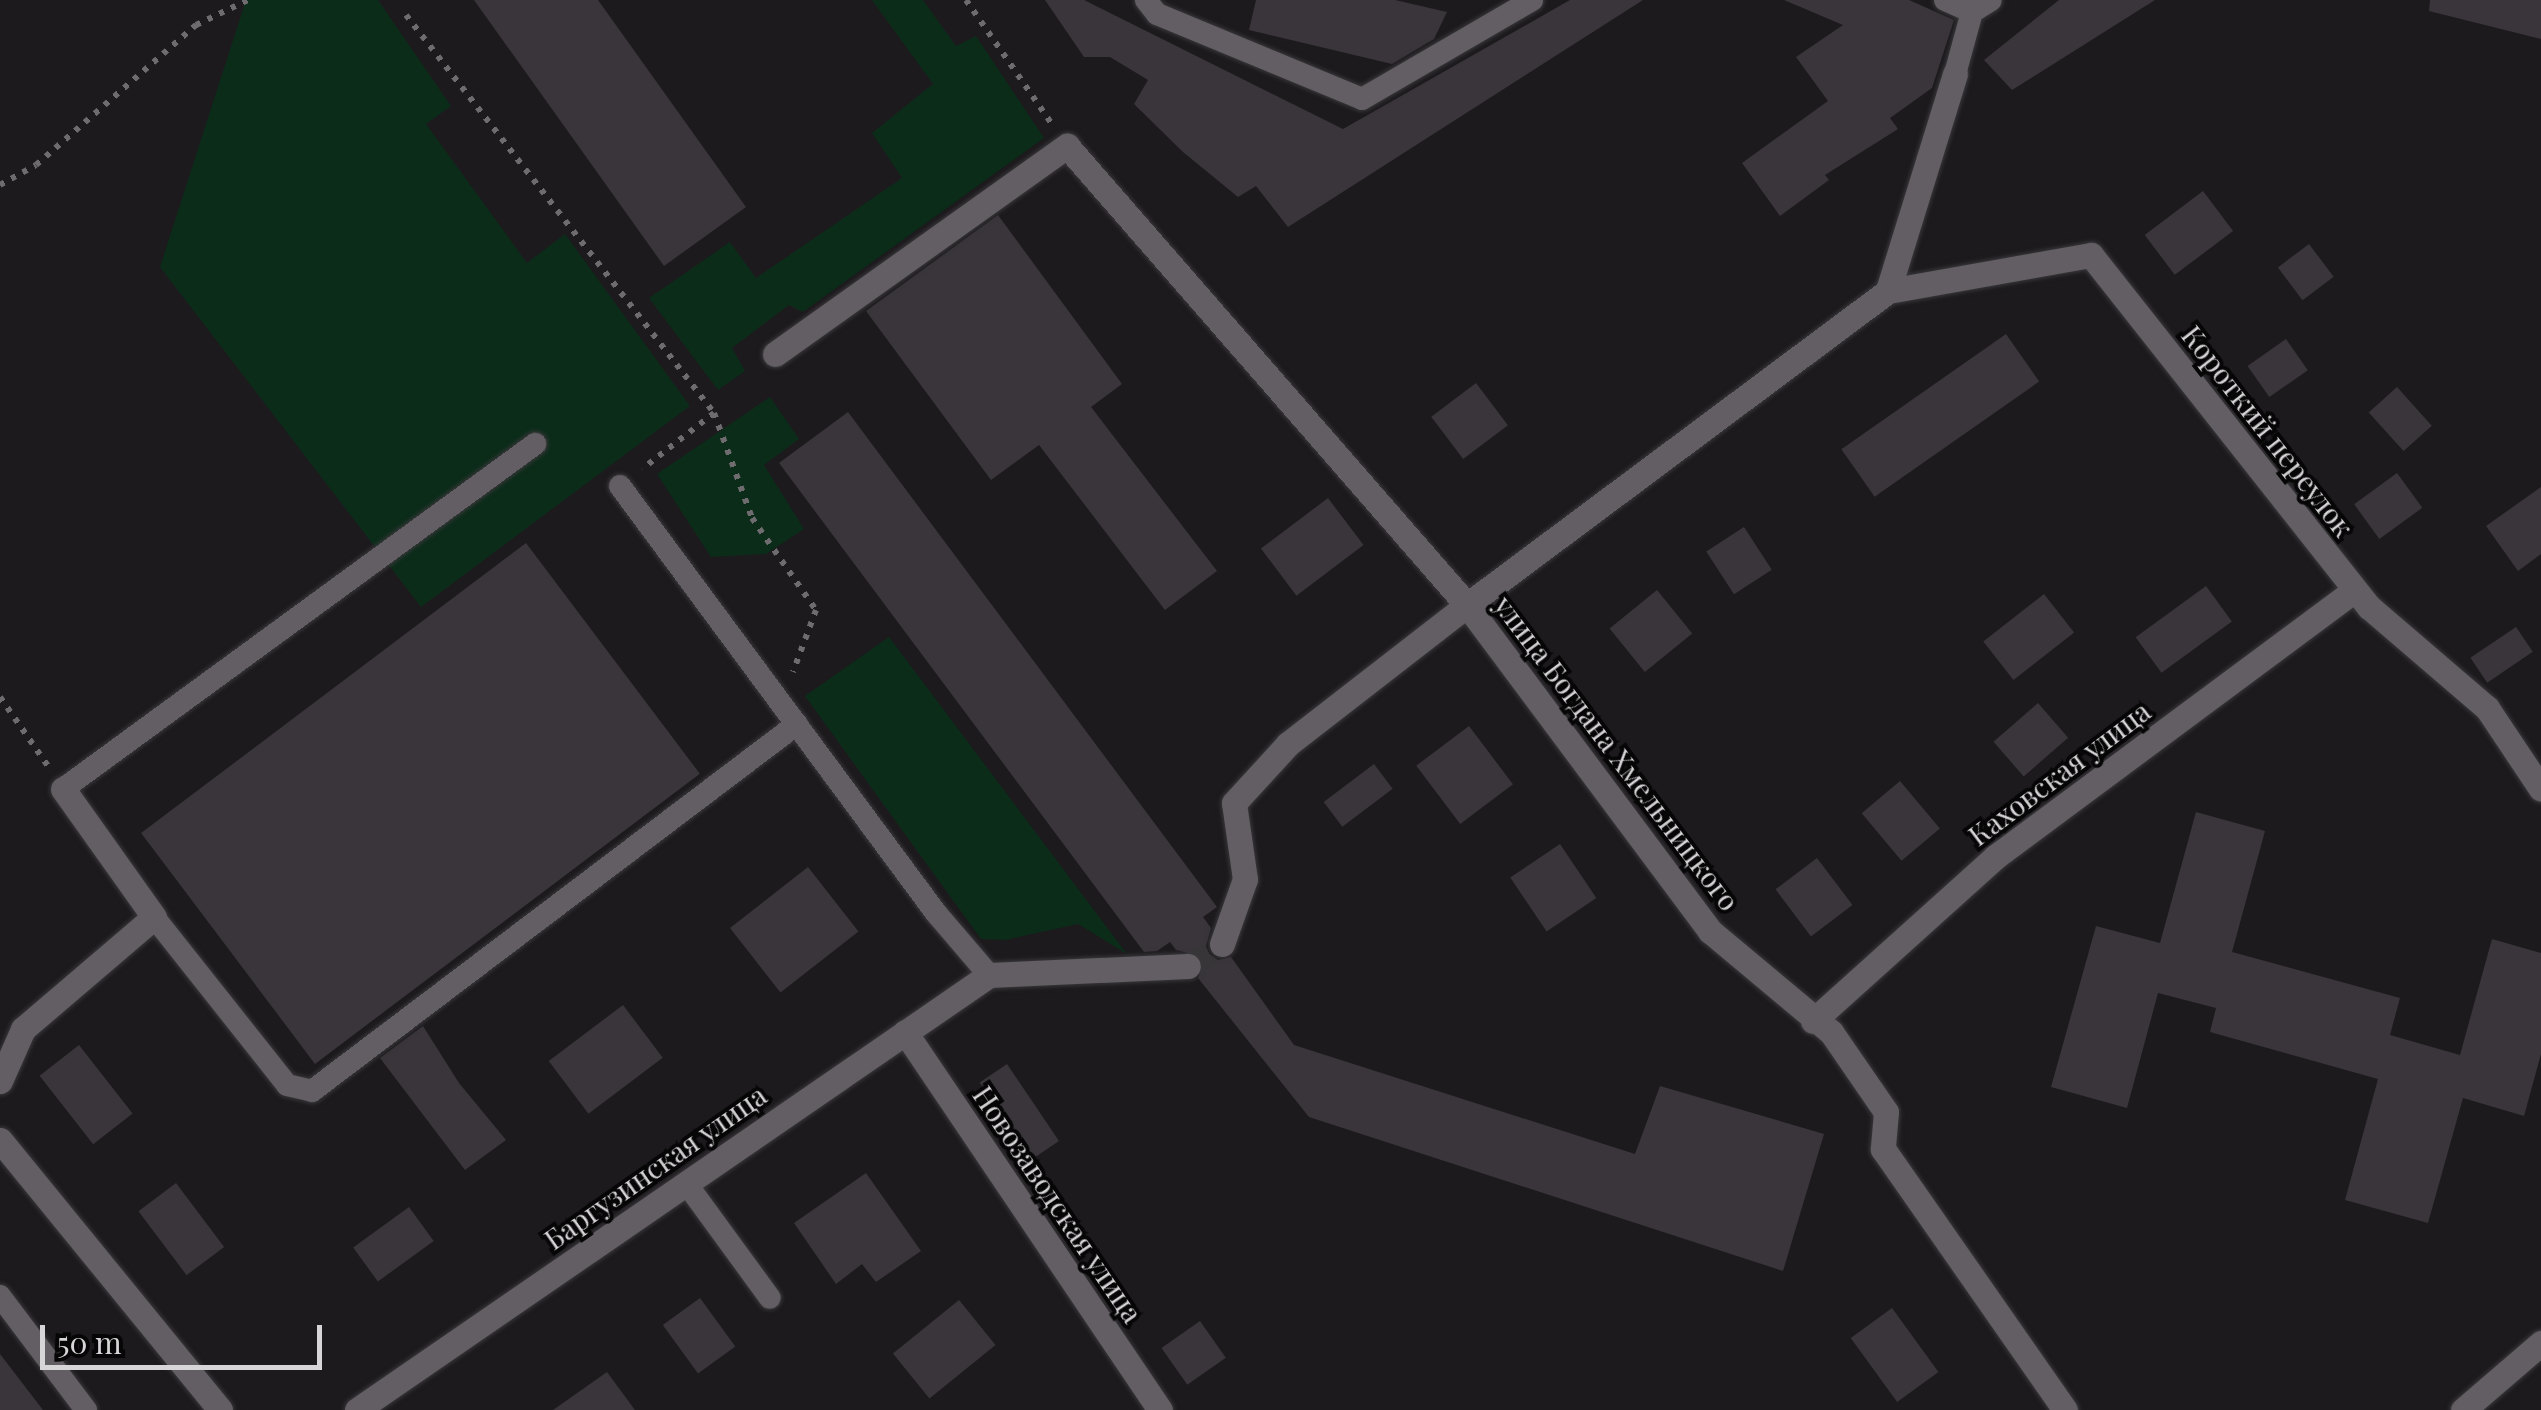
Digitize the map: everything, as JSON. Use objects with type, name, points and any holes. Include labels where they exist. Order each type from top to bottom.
[{"type":"street","points":[[1222,944],[1245,879],[1234,803],[1288,744],[1468,604],[1888,291],[1955,74]]},
{"type":"street","points":[[775,354],[1067,146]]},
{"type":"street","name":"улица Богдана Хмельницкого","points":[[1067,146],[1468,604],[1710,931],[1831,1032],[1886,1112],[1883,1149],[2065,1410]]},
{"type":"street","name":"Короткий переулок","points":[[1888,291],[2091,254],[2369,607],[2488,708],[2541,789]]},
{"type":"street","name":"Каховская улица","points":[[1812,1020],[1994,857],[2355,590]]},
{"type":"street","points":[[0,1080],[23,1029],[154,918],[63,789]]},
{"type":"street","points":[[990,976],[1188,966]]},
{"type":"street","name":"Баргузинская улица","points":[[357,1410],[990,976]]},
{"type":"street","name":"Новозаводская улица","points":[[905,1032],[1160,1410]]},
{"type":"street","points":[[0,1140],[220,1410]]},
{"type":"street","points":[[2463,1410],[2541,1343]]},
{"type":"lane","points":[[1146,0],[1157,14],[1362,99],[1529,0]]},
{"type":"lane","points":[[1945,0],[1982,6],[1955,74]]},
{"type":"lane","points":[[63,789],[535,444]]},
{"type":"lane","points":[[620,486],[936,913],[990,976]]},
{"type":"lane","points":[[154,918],[287,1085],[312,1091],[797,724]]},
{"type":"lane","points":[[686,1183],[770,1298]]},
{"type":"lane","points":[[0,1296],[86,1410]]},
{"type":"path","points":[[0,185],[36,164],[196,24],[248,0]]},
{"type":"path","points":[[966,0],[1067,146]]},
{"type":"path","points":[[406,15],[714,413],[752,518],[816,610],[782,704]]},
{"type":"path","points":[[620,486],[714,413]]},
{"type":"path","points":[[0,697],[63,789]]},
{"type":"green space","points":[[246,0],[378,0],[451,106],[426,124],[527,263],[565,234],[690,406],[421,607],[160,267]]},
{"type":"green space","points":[[872,0],[923,0],[956,46],[976,36],[1044,138],[803,312],[789,305],[732,348],[745,371],[718,390],[649,298],[730,242],[756,278],[902,178],[872,133],[933,84]]},
{"type":"green space","points":[[770,397],[799,439],[764,465],[804,529],[766,554],[711,557],[657,474]]},
{"type":"green space","points":[[889,637],[1127,954],[1078,924],[1005,940],[981,939],[805,696]]},
{"type":"building","points":[[474,0],[598,0],[746,207],[664,266]]},
{"type":"building","points":[[1045,0],[1084,0],[1343,129],[1570,0],[1643,0],[1288,227],[1256,186],[1238,197],[1183,152],[1134,104],[1148,80],[1110,57],[1084,57]]},
{"type":"building","points":[[1256,0],[1395,0],[1447,12],[1434,39],[1392,64],[1249,30]]},
{"type":"building","points":[[1784,0],[1909,0],[1954,20],[1932,88],[1890,118],[1898,129],[1825,175],[1829,180],[1780,216],[1742,163],[1828,101],[1796,57],[1843,25]]},
{"type":"building","points":[[2059,0],[2155,0],[2012,90],[1984,60]]},
{"type":"building","points":[[2430,0],[2541,0],[2541,39],[2429,11]]},
{"type":"building","points":[[2203,191],[2233,231],[2175,275],[2145,235]]},
{"type":"building","points":[[998,215],[1122,384],[1091,407],[1217,571],[1165,610],[1039,445],[991,480],[866,311]]},
{"type":"building","points":[[2309,244],[2334,277],[2303,300],[2278,267]]},
{"type":"building","points":[[2006,334],[2039,382],[1875,497],[1841,449]]},
{"type":"building","points":[[2286,339],[2308,370],[2269,397],[2247,366]]},
{"type":"building","points":[[1476,383],[1508,425],[1463,459],[1431,417]]},
{"type":"building","points":[[2397,387],[2432,426],[2404,451],[2369,412]]},
{"type":"building","points":[[848,412],[1217,907],[1203,917],[1211,928],[1206,946],[1209,954],[1218,960],[1231,957],[1294,1045],[1635,1154],[1660,1086],[1824,1134],[1783,1271],[1309,1117],[1198,978],[1204,966],[1201,956],[1176,950],[1170,942],[1157,951],[1144,952],[779,463]]},
{"type":"building","points":[[2397,473],[2422,508],[2379,539],[2354,504]]},
{"type":"building","points":[[2541,487],[2541,554],[2518,571],[2486,526]]},
{"type":"building","points":[[1328,498],[1364,545],[1296,596],[1261,549]]},
{"type":"building","points":[[1744,527],[1772,570],[1734,594],[1706,552]]},
{"type":"building","points":[[526,543],[700,774],[315,1064],[141,833]]},
{"type":"building","points":[[2206,586],[2232,622],[2161,673],[2136,637]]},
{"type":"building","points":[[1657,590],[1692,634],[1645,672],[1610,628]]},
{"type":"building","points":[[2044,594],[2074,633],[2013,680],[1983,641]]},
{"type":"building","points":[[2516,627],[2533,652],[2487,683],[2470,658]]},
{"type":"building","points":[[2038,703],[2068,738],[2024,776],[1993,742]]},
{"type":"building","points":[[1469,726],[1513,784],[1460,824],[1416,766]]},
{"type":"building","points":[[1374,764],[1393,789],[1342,827],[1324,802]]},
{"type":"building","points":[[1900,781],[1940,828],[1902,861],[1862,813]]},
{"type":"building","points":[[2196,812],[2265,831],[2232,952],[2400,998],[2390,1035],[2460,1055],[2492,939],[2541,953],[2541,1054],[2524,1116],[2463,1098],[2428,1223],[2345,1200],[2378,1079],[2210,1032],[2216,1008],[2158,993],[2127,1108],[2051,1087],[2096,926],[2160,943]]},
{"type":"building","points":[[1560,844],[1596,898],[1547,931],[1510,878]]},
{"type":"building","points":[[1817,858],[1853,905],[1811,936],[1775,889]]},
{"type":"building","points":[[808,867],[858,932],[780,993],[730,928]]},
{"type":"building","points":[[623,1005],[663,1058],[588,1114],[549,1061]]},
{"type":"building","points":[[423,1026],[459,1083],[506,1140],[465,1170],[380,1058]]},
{"type":"building","points":[[79,1045],[133,1114],[93,1144],[40,1076]]},
{"type":"building","points":[[1007,1064],[1059,1141],[1032,1160],[980,1082]]},
{"type":"building","points":[[866,1173],[921,1251],[876,1282],[862,1264],[836,1284],[794,1223]]},
{"type":"building","points":[[176,1183],[224,1247],[187,1275],[138,1211]]},
{"type":"building","points":[[409,1207],[434,1241],[378,1282],[353,1248]]},
{"type":"building","points":[[700,1298],[735,1347],[698,1374],[663,1325]]},
{"type":"building","points":[[959,1300],[996,1345],[929,1399],[893,1353]]},
{"type":"building","points":[[1892,1308],[1938,1372],[1897,1402],[1851,1338]]},
{"type":"building","points":[[1200,1321],[1226,1358],[1187,1385],[1161,1348]]},
{"type":"building","points":[[0,1354],[43,1410],[0,1410]]},
{"type":"building","points":[[607,1372],[635,1410],[553,1410]]},
{"type":"tunnel","points":[[1188,966],[1222,944]]}]
